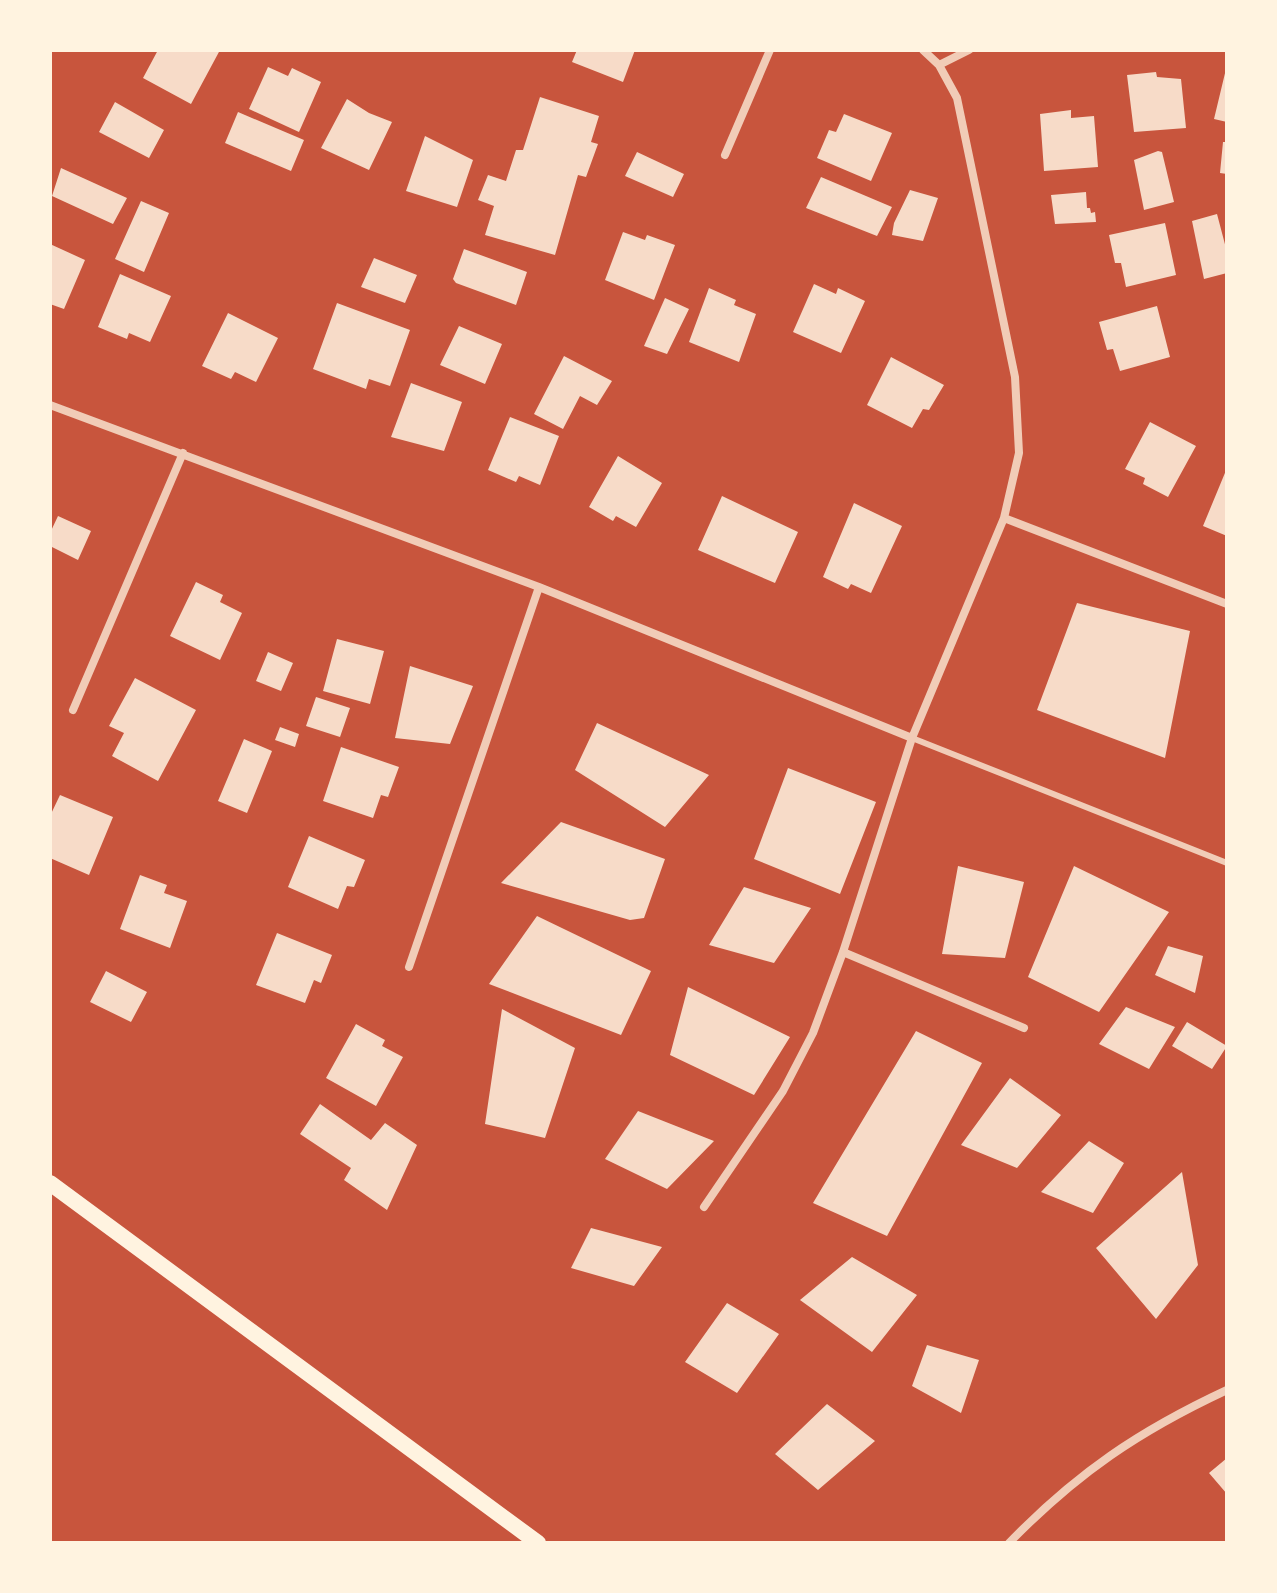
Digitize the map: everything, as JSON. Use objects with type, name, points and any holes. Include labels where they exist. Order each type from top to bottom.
[{"type":"main road","points":[[50,1183],[538,1543]]},
{"type":"street","points":[[725,155],[770,50]]},
{"type":"street","points":[[704,1207],[783,1091],[813,1033],[843,952],[912,738],[1004,518],[1019,453],[1015,377],[957,98],[939,65],[923,50]]},
{"type":"street","points":[[939,65],[969,50]]},
{"type":"street","points":[[50,405],[539,587],[912,738]]},
{"type":"street","points":[[73,710],[183,453]]},
{"type":"street","points":[[1004,518],[1227,604]]},
{"type":"street","points":[[409,967],[539,587]]},
{"type":"street","points":[[843,952],[1024,1028]]},
{"type":"street","points":[[1009,1543],[1089,1470],[1130,1440],[1227,1390]]},
{"type":"lane","points":[[912,738],[1227,863]]},
{"type":"building","points":[[158,50],[220,50],[191,104],[143,78]]},
{"type":"building","points":[[577,50],[635,50],[623,82],[572,62]]},
{"type":"building","points":[[268,67],[288,76],[292,68],[321,82],[299,132],[249,109]]},
{"type":"building","points":[[1227,69],[1227,122],[1214,119]]},
{"type":"building","points":[[1156,72],[1157,77],[1181,79],[1186,128],[1134,132],[1127,75]]},
{"type":"building","points":[[540,97],[599,116],[591,142],[598,144],[586,177],[578,175],[555,255],[485,235],[494,206],[478,200],[488,175],[506,181],[516,150],[523,150]]},
{"type":"building","points":[[347,99],[369,113],[392,122],[369,170],[321,148]]},
{"type":"building","points":[[115,102],[164,130],[149,158],[99,132]]},
{"type":"building","points":[[1071,110],[1071,118],[1094,116],[1098,167],[1044,171],[1040,114]]},
{"type":"building","points":[[238,112],[304,140],[291,171],[225,143]]},
{"type":"building","points":[[844,114],[892,133],[871,181],[817,158],[829,130],[836,132]]},
{"type":"building","points":[[425,136],[473,160],[457,207],[406,191]]},
{"type":"building","points":[[1223,142],[1227,142],[1227,174],[1220,173]]},
{"type":"building","points":[[637,152],[684,174],[673,197],[625,176]]},
{"type":"building","points":[[1162,152],[1174,202],[1144,210],[1134,160]]},
{"type":"building","points":[[61,168],[127,198],[113,224],[52,196]]},
{"type":"building","points":[[821,177],[892,207],[877,236],[806,208]]},
{"type":"building","points":[[910,190],[938,198],[923,241],[892,235],[894,223]]},
{"type":"building","points":[[1086,192],[1087,208],[1091,213],[1095,212],[1096,222],[1055,224],[1051,195]]},
{"type":"building","points":[[141,201],[169,213],[144,272],[115,259]]},
{"type":"building","points":[[1217,214],[1227,252],[1227,273],[1204,279],[1192,221]]},
{"type":"building","points":[[1165,223],[1176,275],[1126,287],[1121,263],[1115,263],[1109,235]]},
{"type":"building","points":[[623,232],[645,240],[647,235],[675,245],[654,300],[605,280]]},
{"type":"building","points":[[50,244],[85,260],[64,309],[50,304]]},
{"type":"building","points":[[464,249],[527,272],[516,305],[456,283],[453,279]]},
{"type":"building","points":[[374,258],[417,275],[405,303],[361,287]]},
{"type":"building","points":[[120,274],[171,296],[150,342],[129,333],[127,339],[98,327]]},
{"type":"building","points":[[814,284],[836,294],[838,288],[865,301],[841,353],[793,332]]},
{"type":"building","points":[[709,288],[736,300],[734,305],[756,314],[739,362],[689,342]]},
{"type":"building","points":[[665,298],[689,309],[667,354],[644,346]]},
{"type":"building","points":[[337,303],[410,330],[390,386],[369,379],[366,389],[313,369]]},
{"type":"building","points":[[1157,306],[1170,357],[1120,371],[1113,349],[1107,350],[1099,322]]},
{"type":"building","points":[[228,313],[278,338],[256,382],[235,372],[231,379],[202,366]]},
{"type":"building","points":[[459,326],[502,344],[485,384],[440,365]]},
{"type":"building","points":[[564,356],[612,381],[597,405],[580,396],[563,429],[534,414]]},
{"type":"building","points":[[891,357],[944,385],[929,410],[923,409],[912,428],[867,405]]},
{"type":"building","points":[[411,383],[462,402],[444,451],[391,437]]},
{"type":"building","points":[[510,417],[559,436],[540,485],[519,476],[516,482],[488,470]]},
{"type":"building","points":[[1150,422],[1196,446],[1168,497],[1143,484],[1145,478],[1125,469]]},
{"type":"building","points":[[618,456],[662,483],[636,527],[616,516],[613,521],[589,507]]},
{"type":"building","points":[[1227,468],[1227,536],[1203,526]]},
{"type":"building","points":[[722,496],[798,532],[775,583],[698,550]]},
{"type":"building","points":[[854,503],[902,526],[871,593],[851,584],[848,589],[823,577]]},
{"type":"building","points":[[58,516],[91,531],[78,560],[50,546],[50,533]]},
{"type":"building","points":[[196,582],[223,595],[220,602],[242,613],[220,660],[170,636]]},
{"type":"building","points":[[1077,603],[1190,631],[1165,758],[1037,710]]},
{"type":"building","points":[[337,639],[384,651],[370,704],[323,691]]},
{"type":"building","points":[[268,652],[293,663],[281,691],[256,681]]},
{"type":"building","points":[[410,666],[473,686],[450,744],[395,738]]},
{"type":"building","points":[[135,678],[196,710],[158,781],[112,756],[124,733],[109,726]]},
{"type":"building","points":[[316,697],[350,708],[340,737],[306,726]]},
{"type":"building","points":[[597,723],[709,775],[665,827],[575,770]]},
{"type":"building","points":[[280,727],[299,734],[295,747],[275,740]]},
{"type":"building","points":[[244,739],[272,751],[247,813],[218,801]]},
{"type":"building","points":[[341,747],[399,767],[388,797],[381,795],[373,818],[323,801]]},
{"type":"building","points":[[788,768],[876,802],[840,894],[754,859]]},
{"type":"building","points":[[60,795],[113,817],[89,875],[50,858],[50,816]]},
{"type":"building","points":[[561,822],[665,859],[644,918],[630,920],[501,883]]},
{"type":"building","points":[[309,836],[365,860],[354,887],[347,886],[338,909],[288,887]]},
{"type":"building","points":[[958,866],[1024,882],[1005,958],[942,954]]},
{"type":"building","points":[[1074,866],[1169,912],[1099,1012],[1028,977]]},
{"type":"building","points":[[140,875],[167,885],[164,893],[187,901],[170,948],[120,929]]},
{"type":"building","points":[[744,887],[811,908],[774,963],[709,945]]},
{"type":"building","points":[[537,916],[651,971],[621,1035],[489,984]]},
{"type":"building","points":[[277,933],[332,955],[321,983],[314,980],[305,1003],[256,985]]},
{"type":"building","points":[[1168,946],[1203,956],[1195,993],[1155,975]]},
{"type":"building","points":[[106,971],[147,992],[131,1022],[90,1002]]},
{"type":"building","points":[[688,987],[790,1037],[754,1095],[670,1055]]},
{"type":"building","points":[[1126,1007],[1175,1027],[1149,1069],[1099,1044]]},
{"type":"building","points":[[502,1009],[575,1048],[545,1138],[485,1124]]},
{"type":"building","points":[[1187,1022],[1227,1046],[1212,1069],[1172,1046]]},
{"type":"building","points":[[356,1024],[385,1040],[382,1046],[403,1057],[376,1106],[326,1078]]},
{"type":"building","points":[[916,1031],[982,1063],[887,1236],[813,1203]]},
{"type":"building","points":[[1010,1078],[1061,1115],[1017,1168],[961,1145]]},
{"type":"building","points":[[320,1104],[371,1140],[385,1123],[417,1145],[387,1210],[344,1180],[351,1168],[300,1134]]},
{"type":"building","points":[[638,1111],[714,1141],[667,1189],[605,1159]]},
{"type":"building","points":[[1089,1141],[1124,1163],[1093,1213],[1041,1192]]},
{"type":"building","points":[[1182,1172],[1198,1265],[1156,1319],[1096,1248]]},
{"type":"building","points":[[591,1228],[662,1247],[634,1286],[571,1268]]},
{"type":"building","points":[[852,1257],[917,1295],[872,1352],[800,1300]]},
{"type":"building","points":[[727,1303],[779,1334],[737,1393],[685,1362]]},
{"type":"building","points":[[927,1345],[979,1360],[961,1413],[912,1386]]},
{"type":"building","points":[[827,1404],[875,1441],[818,1490],[775,1454]]},
{"type":"building","points":[[1227,1458],[1227,1494],[1209,1473]]}]
